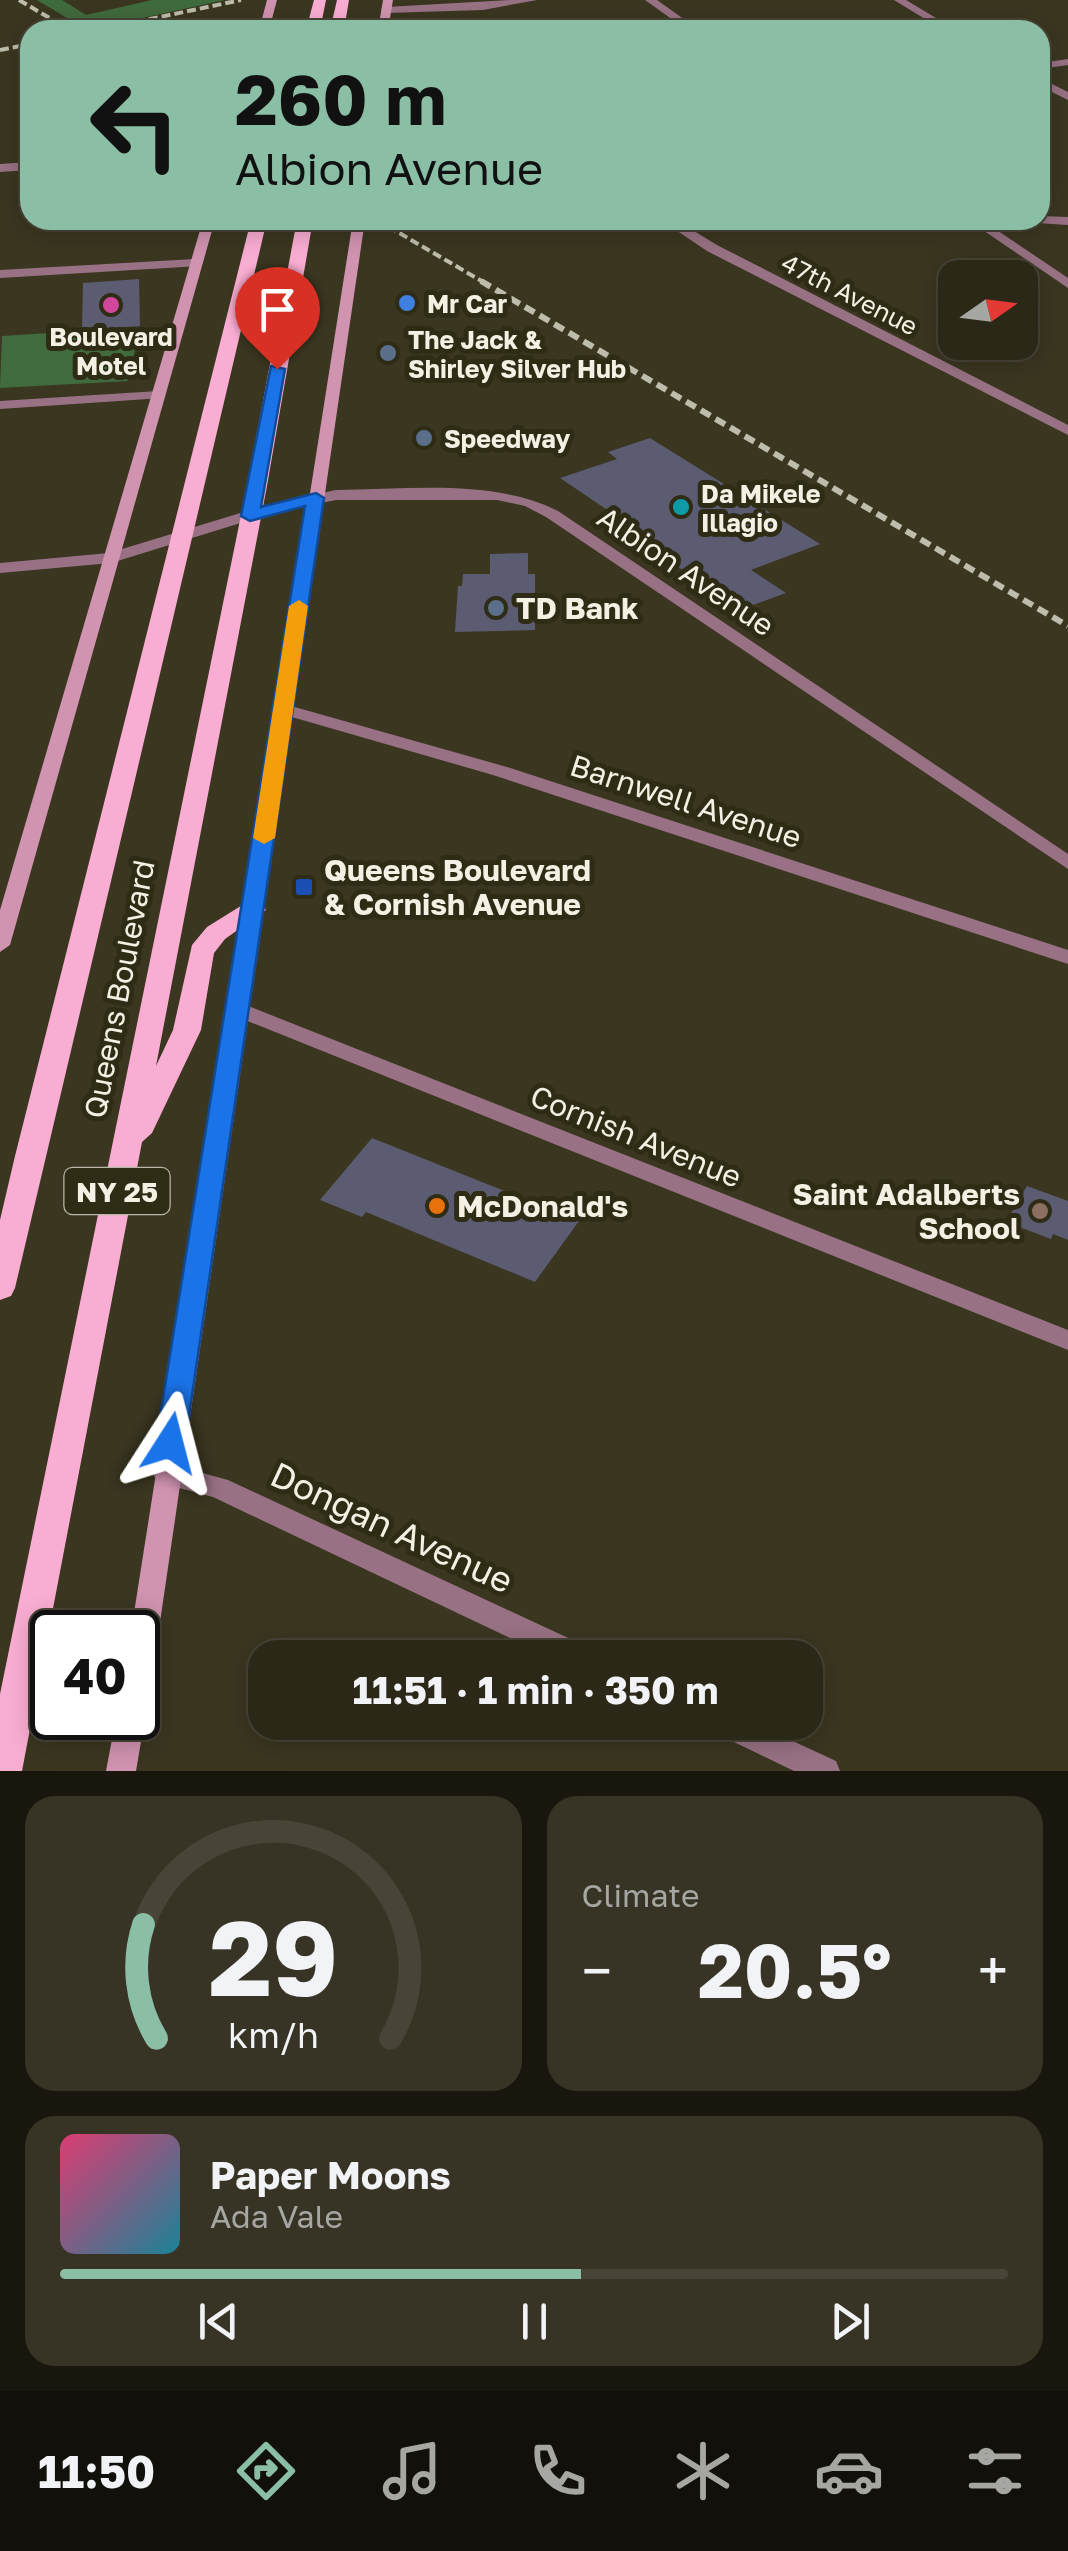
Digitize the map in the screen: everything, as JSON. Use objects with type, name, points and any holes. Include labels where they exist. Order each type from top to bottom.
[{"type":"main road","name":"Queens Boulevard","points":[[0,1288],[257,230]]},
{"type":"main road","name":"Queens Boulevard","points":[[4,1763],[55,1522],[303,230]]},
{"type":"main road","points":[[122,1165],[187,1030],[201,951],[216,933],[253,910]]},
{"type":"street","points":[[387,5],[483,7],[532,0]]},
{"type":"street","points":[[650,0],[679,20]]},
{"type":"street","points":[[899,0],[934,20]]},
{"type":"street","points":[[0,945],[206,230]]},
{"type":"street","points":[[147,1610],[357,230]]},
{"type":"street","name":"47th Avenue","points":[[684,230],[1068,430]]},
{"type":"street","points":[[989,230],[1068,284]]},
{"type":"street","points":[[0,274],[195,263]]},
{"type":"street","points":[[0,405],[158,395]]},
{"type":"street","name":"Albion Avenue","points":[[0,568],[110,558],[316,498],[484,494],[520,499],[541,508],[1068,862]]},
{"type":"street","name":"Barnwell Avenue","points":[[284,709],[500,771],[1068,957]]},
{"type":"street","name":"Cornish Avenue","points":[[238,1009],[1068,1340]]},
{"type":"street","name":"Dongan Avenue","points":[[166,1474],[219,1488],[544,1640]]},
{"type":"street","points":[[121,1771],[126,1740]]},
{"type":"street","points":[[759,1740],[825,1771]]},
{"type":"green space","points":[[37,0],[62,0],[86,15],[152,0],[225,0],[133,20],[70,20]]},
{"type":"green space","points":[[140,327],[128,381],[0,388],[2,336]]},
{"type":"building","name":"Boulevard Motel","points":[[139,279],[140,326],[82,330],[83,283]]},
{"type":"building","name":"Da Mikele Illagio","points":[[650,438],[820,544],[751,570],[786,593],[745,608],[634,540],[646,536],[560,478],[617,459],[608,452]]},
{"type":"building","name":"TD Bank","points":[[528,553],[528,574],[535,574],[535,630],[455,632],[458,586],[462,586],[463,574],[490,574],[490,554]]},
{"type":"building","name":"McDonald's","points":[[372,1138],[579,1221],[535,1282],[366,1212],[362,1217],[320,1200]]},
{"type":"building","name":"Saint Adalberts School","points":[[1027,1186],[1068,1201],[1068,1240],[1053,1234],[1051,1239],[1006,1222]]},
{"type":"railway","points":[[19,0],[53,20]]},
{"type":"railway","points":[[146,20],[241,0]]},
{"type":"railway","points":[[0,50],[20,46]]},
{"type":"railway","points":[[394,230],[485,283]]},
{"type":"railway","points":[[481,281],[1068,626]]},
{"type":"slow traffic","points":[[264,838],[299,606]]},
{"type":"place","name":"Mr Car","points":[[407,303]]},
{"type":"place","name":"Boulevard Motel","points":[[111,305]]},
{"type":"place","name":"The Jack & Shirley Silver Hub","points":[[388,353]]},
{"type":"place","name":"Speedway","points":[[424,438]]},
{"type":"place","name":"Da Mikele Illagio","points":[[681,507]]},
{"type":"place","name":"TD Bank","points":[[496,608]]},
{"type":"place","name":"Queens Boulevard & Cornish Avenue","points":[[304,887]]},
{"type":"place","name":"McDonald's","points":[[437,1206]]},
{"type":"place","name":"Saint Adalberts School","points":[[1040,1211]]},
{"type":"route","points":[[170,1443],[316,498],[250,516],[277,369]]}]
